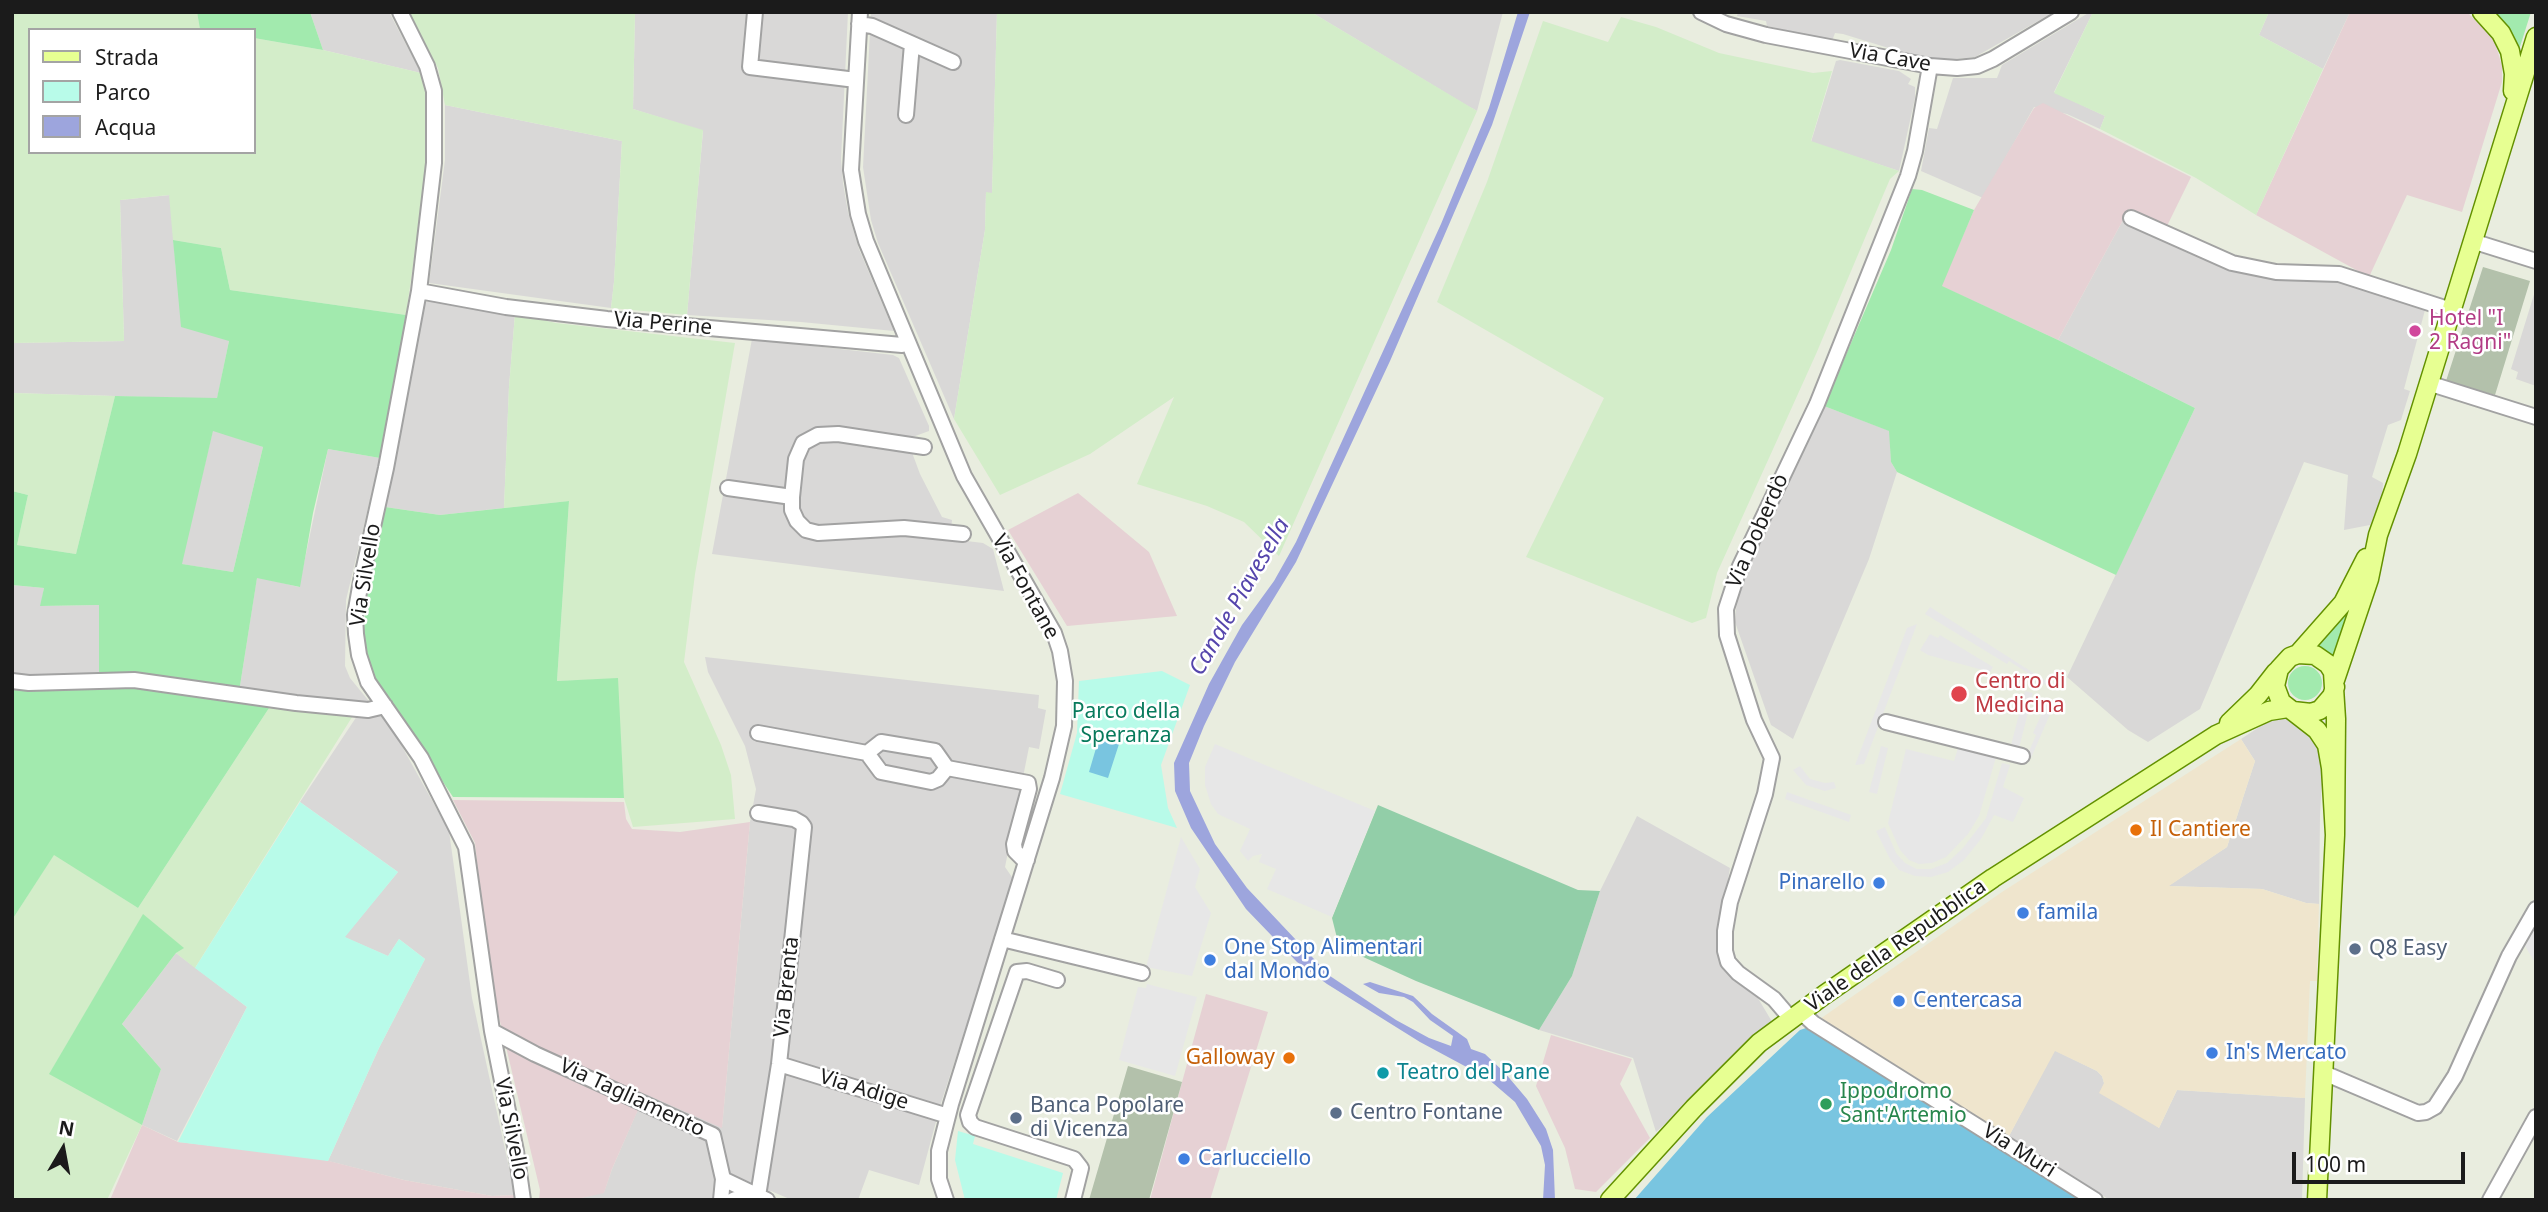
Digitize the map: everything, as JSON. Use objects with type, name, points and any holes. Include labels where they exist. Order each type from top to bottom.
[{"type":"main road","points":[[2482,12],[2501,33],[2512,60],[2515,82],[2510,119]]},
{"type":"main road","points":[[2317,1200],[2335,835],[2349,674],[2378,534],[2536,37]]},
{"type":"main road","points":[[2298,654],[2343,603],[2378,534]]},
{"type":"main road","points":[[2216,735],[2258,715],[2278,709],[2311,713],[2327,704],[2369,579]]},
{"type":"main road","points":[[2216,735],[2258,695],[2291,657],[2306,653],[2328,664],[2335,683],[2335,835]]},
{"type":"main road","points":[[2279,668],[2275,686],[2277,695],[2317,730],[2327,745],[2335,835]]},
{"type":"main road","name":"Viale della Repubblica","points":[[1610,1200],[1759,1043],[1993,878],[2216,735]]},
{"type":"street","name":"Via Silvello","points":[[400,12],[427,66],[434,91],[433,163],[419,291],[355,615],[356,634],[368,682],[421,758],[466,847],[492,1031],[523,1200]]},
{"type":"street","points":[[755,12],[750,67],[856,80]]},
{"type":"street","name":"Via Cave","points":[[1701,12],[1726,24],[1766,35],[1930,66],[1957,68],[1984,63],[2071,12]]},
{"type":"street","name":"Via Fontane","points":[[946,1200],[939,1179],[939,1151],[1052,778],[1063,734],[1065,711],[1065,681],[1060,651],[1046,618],[964,476],[866,241],[855,202],[851,170],[860,18],[953,62]]},
{"type":"street","points":[[906,115],[912,44]]},
{"type":"street","name":"Via Doberdò","points":[[1797,1016],[1733,968],[1725,951],[1730,902],[1765,794],[1772,758],[1754,720],[1727,635],[1725,617],[1728,598],[1740,566],[1817,404],[1908,176],[1930,66]]},
{"type":"street","points":[[2131,218],[2232,263],[2276,272],[2339,274],[2451,310]]},
{"type":"street","points":[[2472,241],[2536,261]]},
{"type":"street","name":"Via Perine","points":[[419,291],[506,307],[607,319],[902,345],[908,342]]},
{"type":"street","points":[[2428,383],[2536,417]]},
{"type":"street","points":[[924,447],[838,434],[818,435],[803,443],[796,460],[792,510],[797,521],[806,530],[818,533],[904,528],[963,534]]},
{"type":"street","points":[[728,488],[792,497]]},
{"type":"street","points":[[12,681],[29,683],[134,680],[296,703],[368,710],[385,706]]},
{"type":"street","points":[[1886,722],[1965,734],[2022,756]]},
{"type":"street","points":[[758,733],[867,753],[881,772],[931,782],[938,779],[947,768]]},
{"type":"street","points":[[867,753],[876,744],[887,742],[935,751],[947,768],[1028,783],[1052,778]]},
{"type":"street","points":[[1027,860],[1015,851],[1014,844],[1028,783]]},
{"type":"street","name":"Via Brenta","points":[[758,813],[794,819],[804,827],[762,1198]]},
{"type":"street","points":[[2324,1073],[2418,1112],[2426,1112],[2435,1107],[2455,1076],[2509,956],[2536,909]]},
{"type":"street","points":[[1002,939],[1142,973]]},
{"type":"street","points":[[1057,980],[1027,971],[1017,972],[968,1115],[975,1127],[1074,1159],[1081,1168],[1073,1200]]},
{"type":"street","name":"Via Muri","points":[[1797,1016],[1813,1023],[2095,1200]]},
{"type":"street","name":"Via Tagliamento","points":[[492,1031],[535,1054],[713,1135],[725,1193]]},
{"type":"street","name":"Via Tagliamento","points":[[498,1062],[503,1054],[512,1049],[535,1054]]},
{"type":"street","name":"Via Adige","points":[[779,1064],[948,1116]]},
{"type":"street","points":[[962,1069],[982,1075]]},
{"type":"street","points":[[2490,1200],[2536,1117]]},
{"type":"street","points":[[725,1193],[762,1198]]},
{"type":"street","points":[[725,1193],[762,1198]]},
{"type":"shaded area","points":[[12,12],[197,12],[200,28],[28,28],[28,154],[256,154],[256,38],[323,50],[421,73],[428,106],[428,159],[406,315],[230,290],[221,248],[173,240],[169,195],[120,200],[124,341],[12,343]]},
{"type":"shaded area","points":[[310,12],[389,12],[421,73],[323,50]]},
{"type":"shaded area","points":[[408,12],[635,12],[633,109],[703,130],[687,315],[611,308],[622,141],[445,105],[438,68]]},
{"type":"shaded area","points":[[635,12],[848,12],[841,159],[843,183],[859,249],[894,331],[687,315],[703,131],[633,109]]},
{"type":"shaded area","points":[[871,12],[997,12],[992,194],[986,193],[985,230],[954,419],[878,243],[871,220],[863,167]]},
{"type":"shaded area","points":[[997,12],[1311,12],[1477,111],[1279,556],[1244,522],[1207,506],[1137,484],[1174,397],[1090,454],[1000,495],[954,419],[985,230],[986,192],[992,193]]},
{"type":"shaded area","points":[[1311,12],[1503,12],[1477,111],[1466,105]]},
{"type":"shaded area","points":[[1738,12],[2054,12],[1975,57],[1946,60],[1908,54],[1843,34],[1835,33],[1832,41],[1767,26],[1766,21],[1737,16]]},
{"type":"shaded area","points":[[2093,12],[2054,92],[2105,116],[2100,129],[2067,114],[2034,107],[1983,198],[1921,171],[1929,128],[1937,129],[1953,78],[1997,78],[2002,65]]},
{"type":"shaded area","points":[[2093,12],[2269,12],[2259,35],[2323,69],[2256,215],[2196,178],[2100,129],[2105,116],[2054,93]]},
{"type":"shaded area","points":[[2269,12],[2350,12],[2323,69],[2259,35]]},
{"type":"shaded area","points":[[2350,12],[2467,12],[2494,39],[2502,66],[2502,82],[2462,212],[2407,195],[2369,277],[2256,215]]},
{"type":"shaded area","points":[[1621,17],[1656,27],[1719,53],[1813,73],[1832,71],[1811,141],[1899,171],[1890,179],[1816,354],[1717,573],[1706,618],[1692,623],[1526,557],[1604,398],[1437,302],[1487,182],[1543,21],[1608,42]]},
{"type":"shaded area","points":[[1836,61],[1899,71],[1911,79],[1908,84],[1915,87],[1915,98],[1899,171],[1811,142]]},
{"type":"shaded area","points":[[2043,103],[2191,177],[2167,226],[2129,209],[2058,340],[1941,286],[1974,210],[2034,108]]},
{"type":"shaded area","points":[[445,105],[622,141],[611,308],[429,283],[445,160]]},
{"type":"shaded area","points":[[170,195],[176,272],[229,341],[217,399],[12,393],[12,343],[124,341],[120,200]]},
{"type":"shaded area","points":[[2123,220],[2236,272],[2285,279],[2328,279],[2425,310],[2404,389],[2410,391],[2401,420],[2388,425],[2372,477],[2383,483],[2382,496],[2370,525],[2344,530],[2348,475],[2304,462],[2200,709],[2148,742],[2128,730],[2067,677],[2195,408],[2058,340]]},
{"type":"shaded area","points":[[2483,267],[2530,281],[2495,395],[2446,381]]},
{"type":"shaded area","points":[[2536,288],[2536,386],[2516,379],[2518,372],[2511,369]]},
{"type":"shaded area","points":[[429,301],[515,314],[504,508],[440,515],[385,507],[423,303]]},
{"type":"shaded area","points":[[515,314],[556,323],[735,343],[695,574],[684,662],[721,745],[731,775],[735,819],[633,827],[624,798],[617,679],[557,681],[569,501],[504,508]]},
{"type":"shaded area","points":[[752,339],[893,355],[899,358],[929,426],[929,431],[907,439],[920,474],[942,517],[952,520],[950,539],[983,543],[993,549],[1004,591],[712,554]]},
{"type":"shaded area","points":[[12,393],[115,396],[76,554],[17,545],[28,495],[12,491]]},
{"type":"shaded area","points":[[1824,406],[1890,431],[1891,462],[1897,472],[1869,559],[1793,739],[1771,725],[1735,622],[1737,597],[1745,573]]},
{"type":"shaded area","points":[[213,430],[263,447],[233,572],[181,564]]},
{"type":"shaded area","points":[[328,449],[380,458],[346,600],[345,666],[350,678],[372,705],[239,692],[257,577],[299,587]]},
{"type":"shaded area","points":[[1078,493],[1149,552],[1177,616],[1067,626],[1008,530]]},
{"type":"shaded area","points":[[12,585],[44,588],[41,606],[99,605],[99,683],[12,686]]},
{"type":"shaded area","points":[[1930,607],[2054,686],[2052,689],[2009,661],[2007,664],[1925,614]]},
{"type":"shaded area","points":[[1917,624],[1864,764],[1855,765],[1907,628]]},
{"type":"shaded area","points":[[1930,634],[1938,638],[1940,635],[1993,667],[1990,672],[1928,655],[1920,650]]},
{"type":"shaded area","points":[[705,657],[1039,695],[1038,708],[1046,710],[1039,749],[1029,747],[1005,867],[1014,880],[941,1103],[919,1185],[869,1170],[858,1200],[792,1200],[771,1191],[755,1200],[573,1200],[604,1192],[645,1093],[722,1127],[750,822],[756,789],[745,746],[708,672]]},
{"type":"shaded area","points":[[2025,691],[2033,693],[2018,752],[2010,749]]},
{"type":"shaded area","points":[[2047,702],[2054,705],[2031,758],[2027,756],[2036,735],[2033,733]]},
{"type":"shaded area","points":[[271,705],[354,714],[195,968],[176,953],[183,948],[143,915],[50,1073],[142,1125],[107,1200],[12,1200],[12,920],[54,854],[138,908]]},
{"type":"shaded area","points":[[359,713],[384,714],[449,831],[472,998],[515,1195],[492,1196],[404,1180],[328,1161],[379,1048],[425,959],[399,939],[388,956],[344,937],[398,872],[300,802]]},
{"type":"shaded area","points":[[2281,717],[2305,728],[2321,747],[2323,762],[2319,904],[2306,903],[2262,889],[2168,886],[2227,847],[2255,761],[2241,739]]},
{"type":"shaded area","points":[[1099,738],[1119,744],[1108,778],[1089,772]]},
{"type":"shaded area","points":[[2241,739],[2255,761],[2227,847],[2169,886],[2262,889],[2306,903],[2319,904],[2317,981],[2310,981],[2305,1098],[2177,1090],[2159,1128],[2099,1093],[2104,1083],[2097,1071],[2055,1051],[2008,1138],[1820,1019],[2002,892]]},
{"type":"shaded area","points":[[1215,744],[1375,811],[1332,917],[1267,889],[1276,869],[1259,862],[1262,854],[1253,856],[1248,861],[1240,851],[1250,829],[1218,814],[1211,804],[1205,785],[1205,767]]},
{"type":"shaded area","points":[[1881,746],[1888,748],[1877,794],[1869,792]]},
{"type":"shaded area","points":[[1958,748],[1996,757],[1979,816],[1968,834],[1946,857],[1932,863],[1919,864],[1909,860],[1900,850],[1888,823],[1906,749],[1954,761]]},
{"type":"shaded area","points":[[2002,763],[2010,765],[2003,787],[2024,798],[2013,822],[1994,815],[1981,839],[1964,860],[1948,872],[1931,877],[1915,876],[1899,870],[1890,859],[1876,831],[1885,827],[1896,853],[1905,863],[1917,869],[1931,869],[1947,863],[1963,848],[1986,818]]},
{"type":"shaded area","points":[[1800,766],[1810,779],[1825,783],[1834,782],[1836,788],[1825,791],[1806,785],[1793,770]]},
{"type":"shaded area","points":[[1787,792],[1851,815],[1849,822],[1785,799]]},
{"type":"shaded area","points":[[453,800],[624,802],[626,819],[632,829],[680,832],[750,822],[722,1128],[645,1094],[604,1193],[573,1200],[539,1200],[540,1190],[498,1013],[484,931],[475,843]]},
{"type":"shaded area","points":[[1637,816],[1730,868],[1719,933],[1774,1025],[1656,1132],[1633,1058],[1539,1030],[1572,976],[1600,891]]},
{"type":"shaded area","points":[[1181,837],[1200,869],[1195,887],[1211,913],[1192,976],[1146,967]]},
{"type":"shaded area","points":[[2536,926],[2536,964],[2525,946]]},
{"type":"shaded area","points":[[176,953],[247,1007],[177,1141],[142,1125],[161,1069],[122,1024]]},
{"type":"shaded area","points":[[1147,984],[1197,997],[1175,1076],[1119,1060],[1138,987],[1146,988]]},
{"type":"shaded area","points":[[1206,994],[1268,1012],[1210,1200],[1150,1200]]},
{"type":"shaded area","name":"Ippodromo Sant'Artemio","points":[[1806,1028],[2082,1200],[1634,1200],[1707,1117],[1800,1030]]},
{"type":"shaded area","points":[[1551,1035],[1632,1059],[1620,1084],[1650,1138],[1596,1192],[1575,1189],[1565,1148],[1536,1086]]},
{"type":"shaded area","points":[[2054,1050],[2097,1071],[2104,1083],[2159,1128],[2177,1090],[2305,1098],[2302,1200],[2110,1200],[2008,1138]]},
{"type":"shaded area","points":[[1128,1066],[1182,1082],[1149,1200],[1089,1200]]},
{"type":"shaded area","points":[[142,1125],[178,1142],[313,1157],[404,1180],[492,1196],[515,1195],[514,1200],[110,1200]]},
{"type":"green space","points":[[197,12],[310,12],[323,50],[256,38],[256,28],[200,28]]},
{"type":"green space","points":[[2492,12],[2531,12],[2518,53]]},
{"type":"green space","points":[[1912,189],[1922,190],[1974,210],[1942,286],[2195,408],[2116,575],[1897,472],[1891,462],[1889,431],[1824,406],[1891,250]]},
{"type":"green space","points":[[173,240],[221,248],[230,290],[406,315],[380,458],[328,449],[300,587],[257,578],[239,692],[166,678],[105,673],[105,684],[271,705],[138,908],[54,855],[12,920],[12,686],[99,682],[99,605],[40,606],[44,588],[12,585],[12,491],[28,495],[17,545],[76,554],[115,396],[217,398],[229,341],[181,327]],"holes":[[[213,431],[263,447],[233,572],[182,564]]]},
{"type":"green space","points":[[569,501],[557,681],[618,678],[624,798],[453,797],[370,672],[364,632],[365,607],[385,507],[440,515]]},
{"type":"green space","points":[[2351,605],[2334,657],[2316,646]]},
{"type":"green space","points":[[2305,666],[2317,671],[2322,683],[2317,695],[2305,700],[2293,695],[2288,683],[2293,671]]},
{"type":"green space","name":"Parco della Speranza","points":[[1162,671],[1190,685],[1161,765],[1168,808],[1177,828],[1060,794],[1077,733],[1079,681]]},
{"type":"green space","points":[[300,802],[398,872],[345,937],[388,956],[399,939],[425,959],[379,1048],[328,1161],[178,1142],[247,1007],[195,968]]},
{"type":"green space","points":[[1378,805],[1578,890],[1600,891],[1572,976],[1539,1030],[1416,981],[1339,946],[1332,918]]},
{"type":"green space","points":[[143,914],[184,948],[176,953],[122,1024],[161,1069],[142,1125],[49,1074]]},
{"type":"green space","points":[[958,1131],[975,1136],[973,1144],[1063,1173],[1056,1200],[965,1200],[955,1160]]},
{"type":"water","points":[[1518,12],[1530,12],[1492,125],[1390,361],[1296,562],[1235,662],[1189,763],[1190,791],[1215,844],[1247,888],[1330,976],[1396,1020],[1429,1038],[1451,1046],[1453,1036],[1430,1020],[1413,1002],[1404,997],[1379,993],[1363,984],[1370,982],[1413,996],[1432,1014],[1467,1039],[1471,1049],[1485,1054],[1527,1099],[1546,1129],[1553,1150],[1555,1200],[1543,1200],[1545,1165],[1541,1146],[1515,1102],[1487,1078],[1420,1042],[1327,984],[1297,962],[1246,909],[1191,828],[1175,791],[1174,763],[1209,684],[1242,625],[1274,581],[1296,542],[1441,224],[1489,108]]},
{"type":"place","name":"Hotel \"I 2 Ragni\"","points":[[2415,331]]},
{"type":"place","name":"Centro di Medicina","points":[[1959,694]]},
{"type":"place","name":"Il Cantiere","points":[[2136,830]]},
{"type":"place","name":"Pinarello","points":[[1879,883]]},
{"type":"place","name":"famila","points":[[2023,913]]},
{"type":"place","name":"Q8 Easy","points":[[2355,949]]},
{"type":"place","name":"One Stop Alimentari dal Mondo","points":[[1210,960]]},
{"type":"place","name":"Centercasa","points":[[1899,1001]]},
{"type":"place","name":"In's Mercato","points":[[2212,1053]]},
{"type":"place","name":"Galloway","points":[[1289,1058]]},
{"type":"place","name":"Teatro del Pane","points":[[1383,1073]]},
{"type":"place","name":"Ippodromo Sant'Artemio","points":[[1826,1104]]},
{"type":"place","name":"Centro Fontane","points":[[1336,1113]]},
{"type":"place","name":"Banca Popolare di Vicenza","points":[[1016,1118]]},
{"type":"place","name":"Carlucciello","points":[[1184,1159]]},
{"type":"water label","name":"Canale Piavesella","points":[[1240,597]]}]
